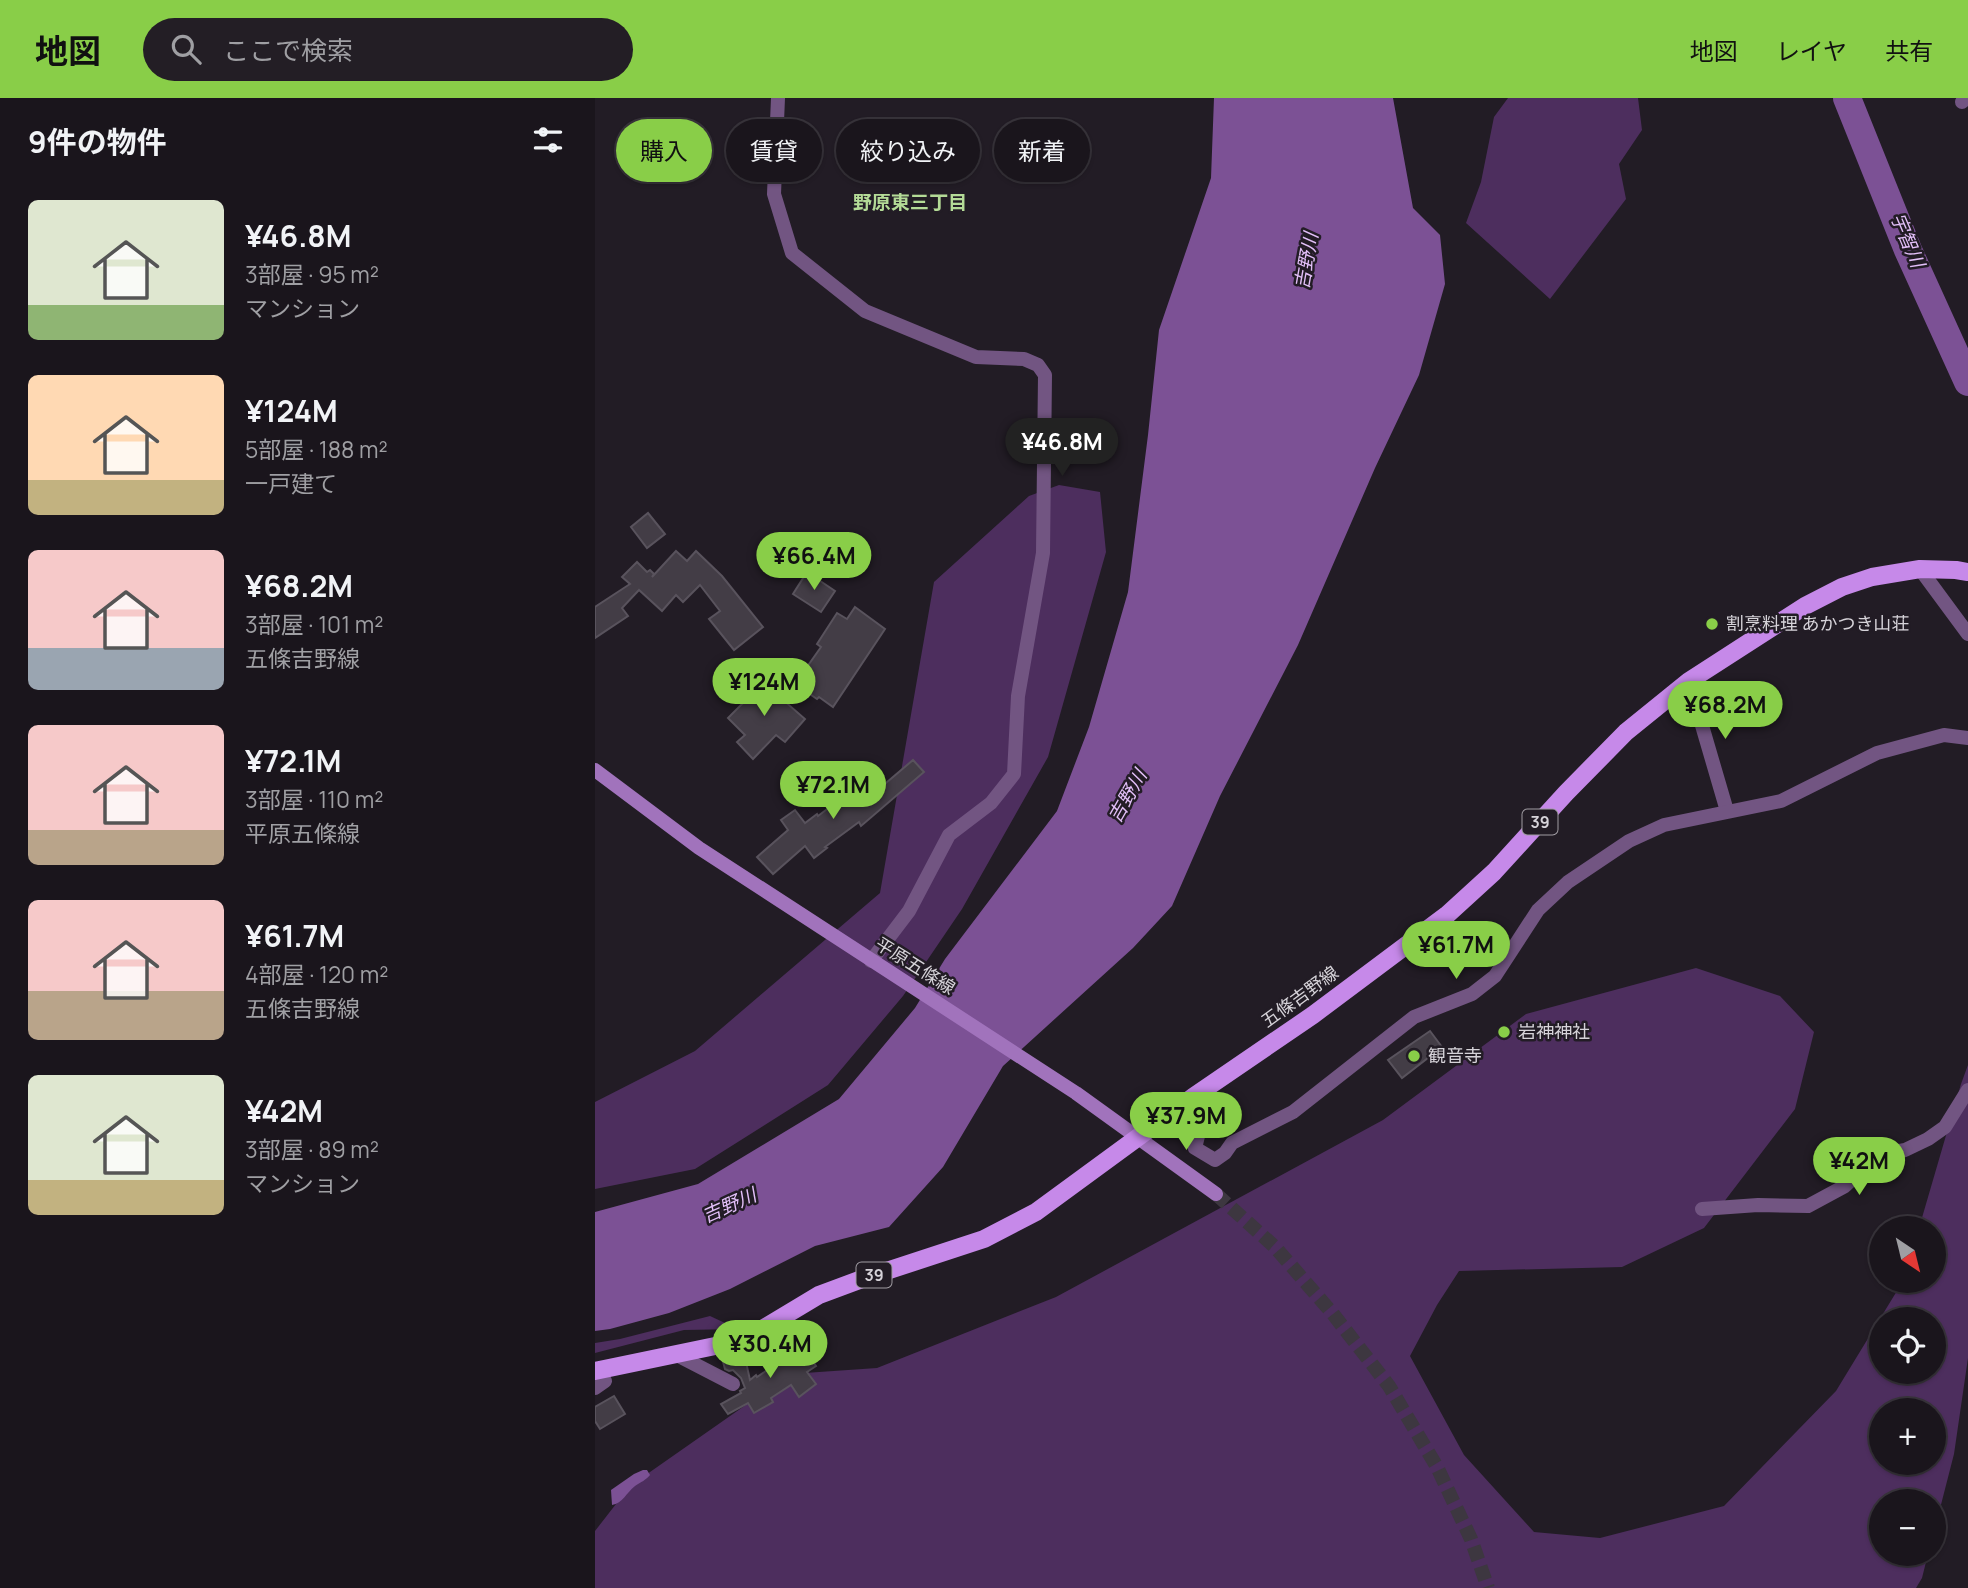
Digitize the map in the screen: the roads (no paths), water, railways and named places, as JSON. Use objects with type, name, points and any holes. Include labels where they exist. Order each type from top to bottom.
[{"type":"main road","name":"五條吉野線","points":[[597,1370],[744,1340],[819,1295],[983,1239],[1036,1212],[1193,1097],[1313,1016],[1448,914],[1494,872],[1626,732],[1689,681],[1805,606],[1842,587],[1872,577],[1920,569],[1968,572]]},
{"type":"main road","name":"平原五條線","points":[[595,770],[699,848],[1076,1093],[1216,1194]]},
{"type":"street","points":[[778,98],[774,194],[792,253],[865,311],[976,357],[1024,359],[1038,365],[1045,375],[1043,553],[1019,696],[1014,774],[991,803],[949,835],[909,911],[871,961]]},
{"type":"street","points":[[1920,569],[1968,634]]},
{"type":"street","points":[[1689,681],[1727,811]]},
{"type":"street","points":[[1193,1097],[1201,1124],[1195,1149],[1215,1160],[1225,1153],[1232,1143],[1293,1112],[1414,1017],[1472,994],[1495,976],[1538,911],[1568,882],[1629,841],[1664,825],[1781,801],[1877,753],[1944,735],[1968,737]]},
{"type":"street","points":[[1702,1209],[1758,1205],[1808,1206],[1845,1186],[1878,1155],[1905,1150],[1945,1127],[1968,1090]]},
{"type":"street","points":[[675,1354],[733,1384]]},
{"type":"street","points":[[595,1388],[605,1381],[597,1370]]},
{"type":"water","name":"吉野川","points":[[1214,98],[1393,98],[1413,208],[1440,235],[1445,284],[1419,375],[1375,468],[1298,645],[1220,796],[1172,906],[1133,948],[1003,1066],[943,1167],[889,1227],[815,1246],[730,1289],[669,1313],[595,1331],[595,1212],[698,1184],[839,1099],[915,1008],[945,959],[1057,811],[1089,727],[1128,592],[1159,330],[1211,178]]},
{"type":"water","points":[[647,1470],[650,1475],[612,1505],[611,1490]]},
{"type":"waterway","name":"宇智川","points":[[1847,98],[1908,250],[1968,382]]},
{"type":"tunnel","points":[[1216,1194],[1275,1247],[1333,1314],[1389,1386],[1437,1467],[1471,1539],[1488,1588]]},
{"type":"place","name":"割烹料理 あかつき山荘","points":[[1712,624]]},
{"type":"place","name":"岩神神社","points":[[1504,1032]]},
{"type":"place","name":"観音寺","points":[[1414,1056]]},
{"type":"district","name":"野原東三丁目","points":[[910,202]]}]
